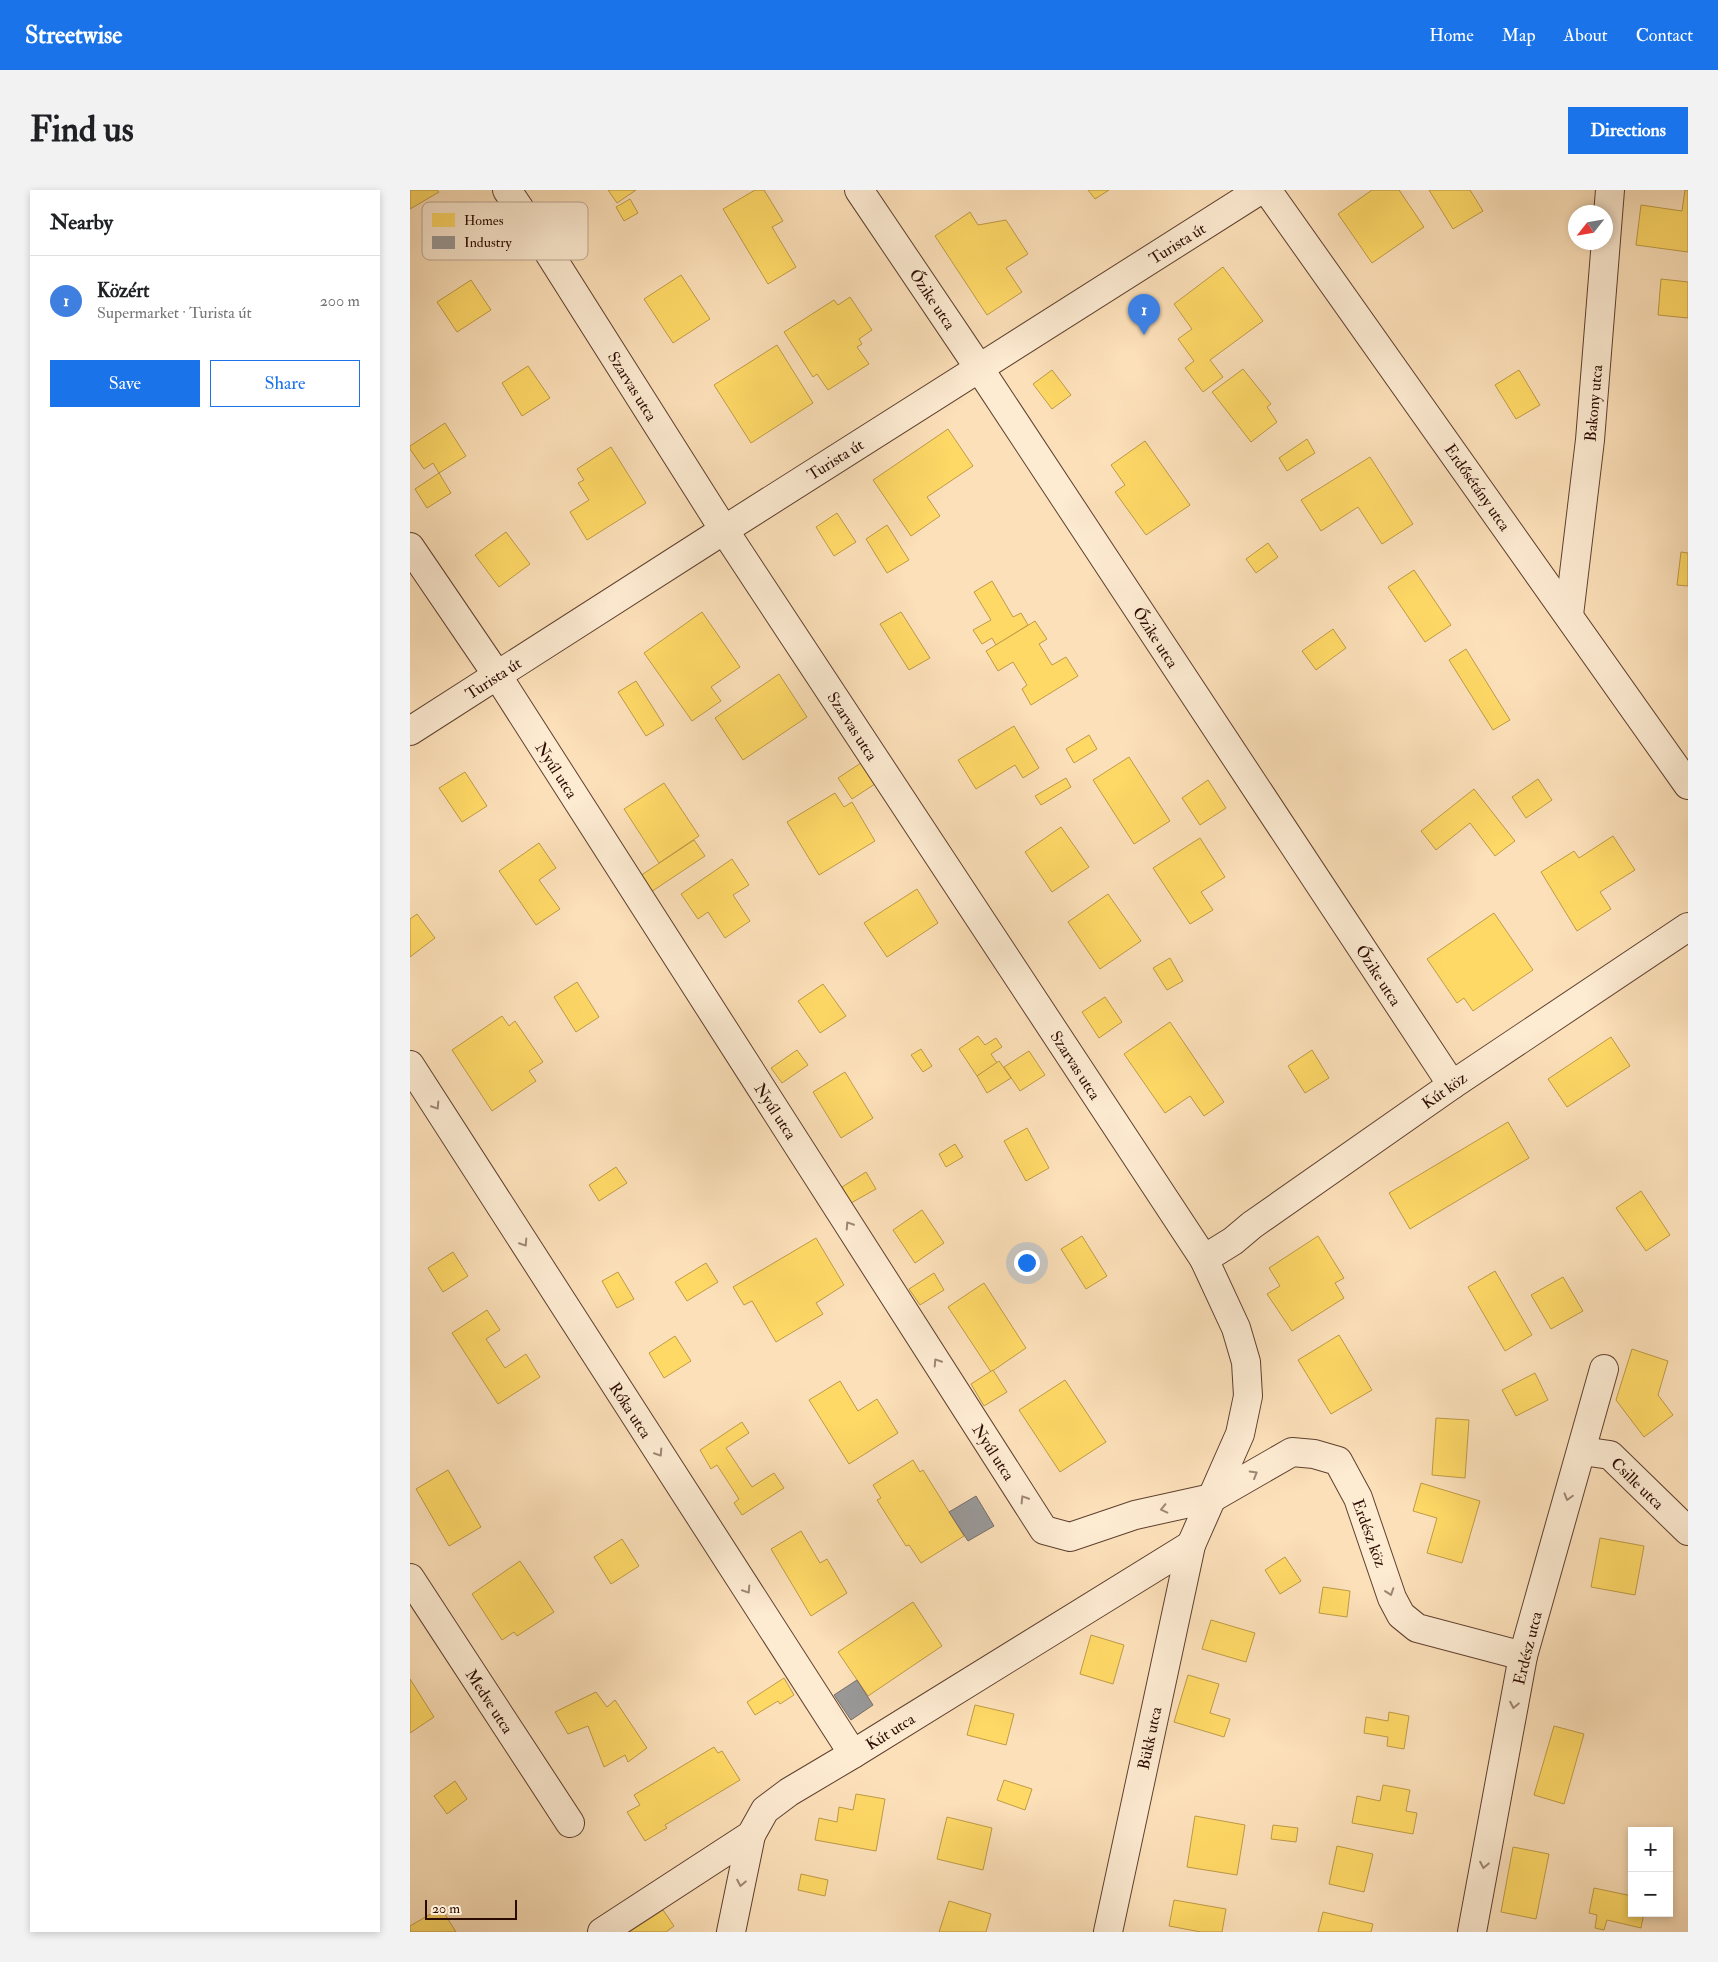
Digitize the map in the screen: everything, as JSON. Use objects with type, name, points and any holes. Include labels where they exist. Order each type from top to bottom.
[{"type":"street","name":"Szarvas utca","points":[[507,190],[515,202]]},
{"type":"street","name":"Őzike utca","points":[[859,190],[979,368],[1452,1085]]},
{"type":"street","name":"Turista út","points":[[410,730],[1260,190]]},
{"type":"street","name":"Erdősétány utca","points":[[1267,190],[1688,785]]},
{"type":"street","name":"Bakony utca","points":[[1569,615],[1590,440],[1610,190]]},
{"type":"street","name":"Szarvas utca","points":[[553,260],[724,530],[1204,1259],[1236,1328],[1246,1362],[1248,1396],[1240,1434],[1212,1498]]},
{"type":"street","name":"Nyúl utca","points":[[410,547],[497,676],[1044,1530],[1070,1538],[1135,1515],[1212,1498]]},
{"type":"street","name":"Kút köz","points":[[1204,1259],[1233,1241],[1252,1225],[1452,1085],[1688,927]]},
{"type":"street","name":"Róka utca","points":[[410,1065],[853,1754]]},
{"type":"street","name":"Erdész utca","points":[[1472,1932],[1523,1656],[1604,1369]]},
{"type":"street","name":"Csille utca","points":[[1582,1450],[1610,1455],[1688,1531]]},
{"type":"street","name":"Erdész köz","points":[[1212,1498],[1292,1452],[1314,1454],[1338,1461],[1358,1498],[1392,1598],[1401,1615],[1417,1628],[1523,1656]]},
{"type":"street","name":"Bükk utca","points":[[1108,1932],[1191,1545],[1212,1498]]},
{"type":"street","name":"Kút utca","points":[[602,1932],[751,1835],[765,1810],[788,1792],[853,1754],[1191,1545]]},
{"type":"street","name":"Medve utca","points":[[410,1578],[570,1823]]},
{"type":"street","points":[[731,1932],[751,1835]]},
{"type":"building: Homes","points":[[410,190],[437,190],[439,192],[410,209]]},
{"type":"building: Homes","points":[[608,190],[636,190],[617,203]]},
{"type":"building: Homes","points":[[755,190],[764,190],[783,221],[772,227],[796,267],[768,284],[723,209]]},
{"type":"building: Homes","points":[[1088,190],[1109,190],[1095,199]]},
{"type":"building: Homes","points":[[1372,190],[1399,190],[1424,227],[1372,263],[1338,214]]},
{"type":"building: Homes","points":[[1429,190],[1470,190],[1483,211],[1453,229]]},
{"type":"building: Homes","points":[[1685,190],[1688,190],[1688,252],[1636,245],[1641,205],[1682,211]]},
{"type":"building: Homes","points":[[630,199],[638,213],[624,221],[616,207]]},
{"type":"building: Homes","points":[[970,212],[978,225],[1006,220],[1028,254],[1006,268],[1022,292],[987,315],[935,236]]},
{"type":"building: Homes","points":[[1223,267],[1263,321],[1210,360],[1223,377],[1203,392],[1185,368],[1194,361],[1178,339],[1192,329],[1174,304]]},
{"type":"building: Homes","points":[[681,275],[710,319],[673,343],[644,299]]},
{"type":"building: Homes","points":[[1661,279],[1688,282],[1688,318],[1658,315]]},
{"type":"building: Homes","points":[[471,280],[491,310],[457,332],[437,302]]},
{"type":"building: Homes","points":[[850,297],[872,330],[859,339],[862,344],[857,347],[869,364],[828,390],[817,374],[813,377],[784,332],[834,300],[838,305]]},
{"type":"building: Homes","points":[[777,345],[813,403],[751,443],[714,385]]},
{"type":"building: Homes","points":[[528,366],[550,398],[522,416],[502,383]]},
{"type":"building: Homes","points":[[1243,369],[1271,404],[1267,407],[1277,422],[1251,442],[1212,392]]},
{"type":"building: Homes","points":[[1052,370],[1071,395],[1052,409],[1033,384]]},
{"type":"building: Homes","points":[[1519,370],[1540,405],[1516,419],[1495,385]]},
{"type":"building: Homes","points":[[445,423],[466,456],[439,473],[433,463],[424,469],[410,449],[410,446]]},
{"type":"building: Homes","points":[[948,429],[973,466],[927,497],[940,516],[911,536],[873,480]]},
{"type":"building: Homes","points":[[1307,439],[1315,453],[1287,471],[1279,458]]},
{"type":"building: Homes","points":[[1145,441],[1190,505],[1146,535],[1115,492],[1125,485],[1111,465]]},
{"type":"building: Homes","points":[[611,447],[646,503],[587,540],[570,512],[589,500],[578,483],[584,480],[577,469]]},
{"type":"building: Homes","points":[[1370,457],[1413,524],[1382,544],[1358,507],[1321,531],[1301,500]]},
{"type":"building: Homes","points":[[439,473],[451,493],[427,508],[415,489]]},
{"type":"building: Homes","points":[[837,513],[856,542],[834,556],[816,527]]},
{"type":"building: Homes","points":[[887,525],[909,560],[887,573],[866,539]]},
{"type":"building: Homes","points":[[506,532],[530,564],[499,587],[475,555]]},
{"type":"building: Homes","points":[[1268,543],[1278,557],[1256,573],[1246,559]]},
{"type":"building: Homes","points":[[1681,552],[1688,553],[1688,586],[1677,585]]},
{"type":"building: Homes","points":[[1414,570],[1451,625],[1425,642],[1388,587]]},
{"type":"building: Homes","points":[[992,581],[1013,617],[1021,613],[1028,625],[996,645],[992,638],[982,644],[973,630],[991,620],[974,592]]},
{"type":"building: Homes","points":[[702,612],[740,667],[711,687],[721,701],[692,721],[644,653]]},
{"type":"building: Homes","points":[[901,612],[930,658],[909,670],[880,624]]},
{"type":"building: Homes","points":[[1035,621],[1047,639],[1039,644],[1052,665],[1066,657],[1078,676],[1031,705],[1022,689],[1027,685],[1013,662],[998,671],[986,651]]},
{"type":"building: Homes","points":[[1333,629],[1346,648],[1316,670],[1302,651]]},
{"type":"building: Homes","points":[[1466,649],[1510,720],[1493,730],[1449,660]]},
{"type":"building: Homes","points":[[779,674],[807,717],[743,760],[715,718]]},
{"type":"building: Homes","points":[[636,681],[664,725],[646,736],[618,692]]},
{"type":"building: Homes","points":[[1014,726],[1039,768],[1023,778],[1015,765],[976,789],[958,760]]},
{"type":"building: Homes","points":[[1089,735],[1097,749],[1074,763],[1066,749]]},
{"type":"building: Homes","points":[[1129,757],[1170,821],[1134,844],[1093,780]]},
{"type":"building: Homes","points":[[864,761],[878,782],[852,799],[838,778]]},
{"type":"building: Homes","points":[[465,772],[487,806],[462,822],[439,788]]},
{"type":"building: Homes","points":[[1066,778],[1071,787],[1041,805],[1035,796]]},
{"type":"building: Homes","points":[[1538,779],[1552,800],[1526,818],[1512,797]]},
{"type":"building: Homes","points":[[1208,780],[1226,808],[1200,825],[1182,798]]},
{"type":"building: Homes","points":[[664,783],[699,836],[659,863],[624,809]]},
{"type":"building: Homes","points":[[1474,789],[1515,841],[1495,856],[1470,823],[1436,850],[1421,831]]},
{"type":"building: Homes","points":[[835,793],[844,807],[852,802],[875,841],[819,875],[787,822]]},
{"type":"building: Homes","points":[[1061,827],[1089,867],[1052,892],[1025,852]]},
{"type":"building: Homes","points":[[1613,836],[1635,870],[1600,892],[1611,909],[1577,931],[1541,872],[1574,851],[1579,858]]},
{"type":"building: Homes","points":[[1200,838],[1225,877],[1201,892],[1213,910],[1190,924],[1153,868]]},
{"type":"building: Homes","points":[[694,840],[705,856],[651,892],[640,876]]},
{"type":"building: Homes","points":[[539,843],[556,868],[539,880],[560,909],[536,925],[499,871]]},
{"type":"building: Homes","points":[[732,859],[749,885],[733,895],[750,921],[725,938],[708,912],[698,919],[681,894]]},
{"type":"building: Homes","points":[[917,889],[938,923],[887,957],[864,923]]},
{"type":"building: Homes","points":[[1108,894],[1141,941],[1100,969],[1068,922]]},
{"type":"building: Homes","points":[[1494,913],[1533,970],[1473,1011],[1464,998],[1457,1003],[1427,959]]},
{"type":"building: Homes","points":[[417,914],[435,938],[410,957],[410,919]]},
{"type":"building: Homes","points":[[1170,958],[1183,981],[1167,990],[1153,968]]},
{"type":"building: Homes","points":[[577,982],[599,1017],[576,1032],[554,997]]},
{"type":"building: Homes","points":[[823,984],[846,1016],[820,1033],[798,1001]]},
{"type":"building: Homes","points":[[1105,997],[1122,1022],[1099,1038],[1082,1012]]},
{"type":"building: Homes","points":[[502,1016],[509,1026],[515,1021],[543,1062],[529,1071],[536,1081],[492,1111],[452,1050]]},
{"type":"building: Homes","points":[[1170,1022],[1224,1102],[1204,1116],[1190,1096],[1165,1113],[1124,1054]]},
{"type":"building: Homes","points":[[978,1036],[985,1045],[996,1038],[1002,1047],[991,1054],[997,1063],[977,1076],[959,1049]]},
{"type":"building: Homes","points":[[1611,1037],[1630,1066],[1567,1107],[1548,1079]]},
{"type":"building: Homes","points":[[921,1049],[932,1066],[923,1072],[911,1055]]},
{"type":"building: Homes","points":[[797,1050],[808,1065],[782,1083],[771,1068]]},
{"type":"building: Homes","points":[[1312,1050],[1329,1078],[1305,1093],[1288,1066]]},
{"type":"building: Homes","points":[[1029,1051],[1045,1075],[1020,1091],[1004,1067]]},
{"type":"building: Homes","points":[[999,1061],[1011,1078],[987,1093],[977,1076]]},
{"type":"building: Homes","points":[[845,1072],[873,1118],[841,1138],[813,1092]]},
{"type":"building: Homes","points":[[1508,1122],[1529,1158],[1410,1229],[1389,1193]]},
{"type":"building: Homes","points":[[1027,1128],[1049,1168],[1026,1181],[1004,1141]]},
{"type":"building: Homes","points":[[955,1144],[963,1157],[946,1167],[939,1154]]},
{"type":"building: Homes","points":[[616,1167],[627,1183],[599,1201],[589,1185]]},
{"type":"building: Homes","points":[[866,1172],[876,1189],[851,1203],[842,1187]]},
{"type":"building: Homes","points":[[1641,1191],[1670,1235],[1646,1251],[1616,1208]]},
{"type":"building: Homes","points":[[922,1210],[944,1243],[915,1263],[893,1230]]},
{"type":"building: Homes","points":[[1082,1236],[1107,1276],[1086,1289],[1061,1249]]},
{"type":"building: Homes","points":[[1318,1236],[1344,1278],[1335,1283],[1344,1298],[1292,1331],[1267,1294],[1280,1286],[1269,1268]]},
{"type":"building: Homes","points":[[816,1238],[844,1285],[816,1303],[823,1314],[776,1342],[752,1301],[744,1305],[733,1287]]},
{"type":"building: Homes","points":[[453,1252],[468,1276],[443,1292],[428,1268]]},
{"type":"building: Homes","points":[[706,1263],[718,1282],[687,1301],[675,1282]]},
{"type":"building: Homes","points":[[1495,1271],[1532,1335],[1505,1351],[1468,1287]]},
{"type":"building: Homes","points":[[618,1272],[634,1299],[617,1308],[602,1281]]},
{"type":"building: Homes","points":[[934,1273],[944,1290],[920,1305],[909,1289]]},
{"type":"building: Homes","points":[[1563,1277],[1583,1311],[1551,1329],[1531,1295]]},
{"type":"building: Homes","points":[[984,1283],[1026,1348],[991,1372],[948,1307]]},
{"type":"building: Homes","points":[[487,1310],[500,1330],[486,1339],[505,1368],[526,1354],[540,1377],[498,1404],[452,1333]]},
{"type":"building: Homes","points":[[1339,1335],[1372,1390],[1331,1414],[1298,1360]]},
{"type":"building: Homes","points":[[675,1336],[691,1361],[664,1378],[649,1353]]},
{"type":"building: Homes","points":[[1632,1349],[1668,1361],[1658,1395],[1673,1415],[1644,1437],[1616,1400]]},
{"type":"building: Homes","points":[[993,1370],[1007,1392],[984,1406],[971,1384]]},
{"type":"building: Homes","points":[[1535,1373],[1548,1400],[1516,1416],[1502,1390]]},
{"type":"building: Homes","points":[[1065,1380],[1106,1442],[1060,1472],[1019,1410]]},
{"type":"building: Homes","points":[[840,1381],[858,1411],[877,1399],[898,1433],[849,1464],[809,1400]]},
{"type":"building: Homes","points":[[1436,1418],[1469,1420],[1465,1478],[1432,1475]]},
{"type":"building: Homes","points":[[742,1422],[749,1433],[726,1448],[752,1487],[774,1473],[784,1488],[742,1515],[734,1503],[739,1499],[717,1465],[711,1469],[700,1450]]},
{"type":"building: Homes","points":[[913,1460],[920,1472],[923,1470],[964,1536],[921,1563],[909,1545],[906,1546],[877,1500],[881,1498],[873,1485]]},
{"type":"building: Homes","points":[[448,1470],[481,1527],[449,1546],[416,1489]]},
{"type":"building: Homes","points":[[1421,1483],[1480,1501],[1462,1563],[1427,1553],[1437,1518],[1413,1511]]},
{"type":"building: Homes","points":[[801,1531],[820,1563],[827,1559],[847,1593],[811,1616],[771,1549]]},
{"type":"building: Homes","points":[[1600,1538],[1644,1546],[1635,1595],[1591,1587]]},
{"type":"building: Homes","points":[[622,1539],[639,1566],[611,1584],[594,1557]]},
{"type":"building: Homes","points":[[1285,1557],[1301,1581],[1280,1594],[1265,1570]]},
{"type":"building: Homes","points":[[520,1561],[554,1612],[517,1636],[514,1632],[502,1640],[472,1594]]},
{"type":"building: Homes","points":[[1323,1587],[1350,1591],[1347,1617],[1319,1613]]},
{"type":"building: Homes","points":[[913,1602],[942,1646],[868,1696],[838,1652]]},
{"type":"building: Homes","points":[[1211,1620],[1255,1633],[1246,1662],[1202,1649]]},
{"type":"building: Homes","points":[[1091,1635],[1124,1645],[1113,1684],[1080,1674]]},
{"type":"building: Homes","points":[[1188,1675],[1219,1684],[1210,1713],[1230,1719],[1224,1737],[1174,1722]]},
{"type":"building: Homes","points":[[784,1678],[794,1695],[780,1704],[778,1701],[755,1715],[747,1702]]},
{"type":"building: Homes","points":[[410,1679],[434,1717],[410,1733]]},
{"type":"building: Homes","points":[[596,1692],[607,1707],[615,1700],[647,1748],[628,1762],[625,1755],[604,1767],[588,1726],[568,1734],[555,1712]]},
{"type":"building: Homes","points":[[975,1705],[1014,1714],[1006,1745],[967,1735]]},
{"type":"building: Homes","points":[[1389,1712],[1409,1716],[1404,1749],[1387,1746],[1388,1737],[1364,1733],[1366,1717],[1388,1721]]},
{"type":"building: Homes","points":[[1554,1726],[1584,1734],[1564,1804],[1534,1795]]},
{"type":"building: Homes","points":[[714,1747],[718,1753],[722,1751],[740,1780],[665,1825],[667,1828],[645,1841],[627,1812],[640,1805],[634,1795]]},
{"type":"building: Homes","points":[[1004,1780],[1032,1789],[1025,1810],[997,1800]]},
{"type":"building: Homes","points":[[455,1781],[467,1799],[447,1814],[434,1796]]},
{"type":"building: Homes","points":[[1383,1785],[1410,1790],[1406,1811],[1417,1813],[1413,1834],[1352,1823],[1357,1796],[1380,1801]]},
{"type":"building: Homes","points":[[856,1794],[885,1799],[876,1851],[815,1840],[819,1818],[837,1822],[839,1807],[853,1810]]},
{"type":"building: Homes","points":[[1195,1816],[1245,1825],[1237,1875],[1187,1867]]},
{"type":"building: Homes","points":[[947,1817],[992,1828],[983,1870],[937,1859]]},
{"type":"building: Homes","points":[[1273,1825],[1298,1828],[1296,1842],[1271,1839]]},
{"type":"building: Homes","points":[[1337,1846],[1373,1854],[1364,1892],[1329,1884]]},
{"type":"building: Homes","points":[[1513,1847],[1549,1854],[1536,1919],[1501,1912]]},
{"type":"building: Homes","points":[[801,1874],[828,1880],[825,1896],[798,1890]]},
{"type":"building: Homes","points":[[1594,1888],[1628,1895],[1628,1917],[1643,1917],[1641,1928],[1607,1920],[1604,1930],[1595,1928],[1597,1915],[1589,1913]]},
{"type":"building: Homes","points":[[1174,1900],[1226,1909],[1222,1932],[1201,1932],[1169,1926]]},
{"type":"building: Homes","points":[[949,1901],[991,1914],[986,1932],[939,1932]]},
{"type":"building: Homes","points":[[441,1908],[456,1932],[410,1932],[410,1926]]},
{"type":"building: Homes","points":[[663,1910],[674,1926],[666,1932],[629,1932]]},
{"type":"building: Homes","points":[[1323,1912],[1373,1924],[1371,1932],[1318,1932]]},
{"type":"building: Industry","points":[[976,1496],[994,1526],[968,1541],[949,1512]]},
{"type":"building: Industry","points":[[857,1680],[873,1705],[851,1720],[834,1695]]},
{"type":"place","name":"Közért","points":[[1144,335]]}]
